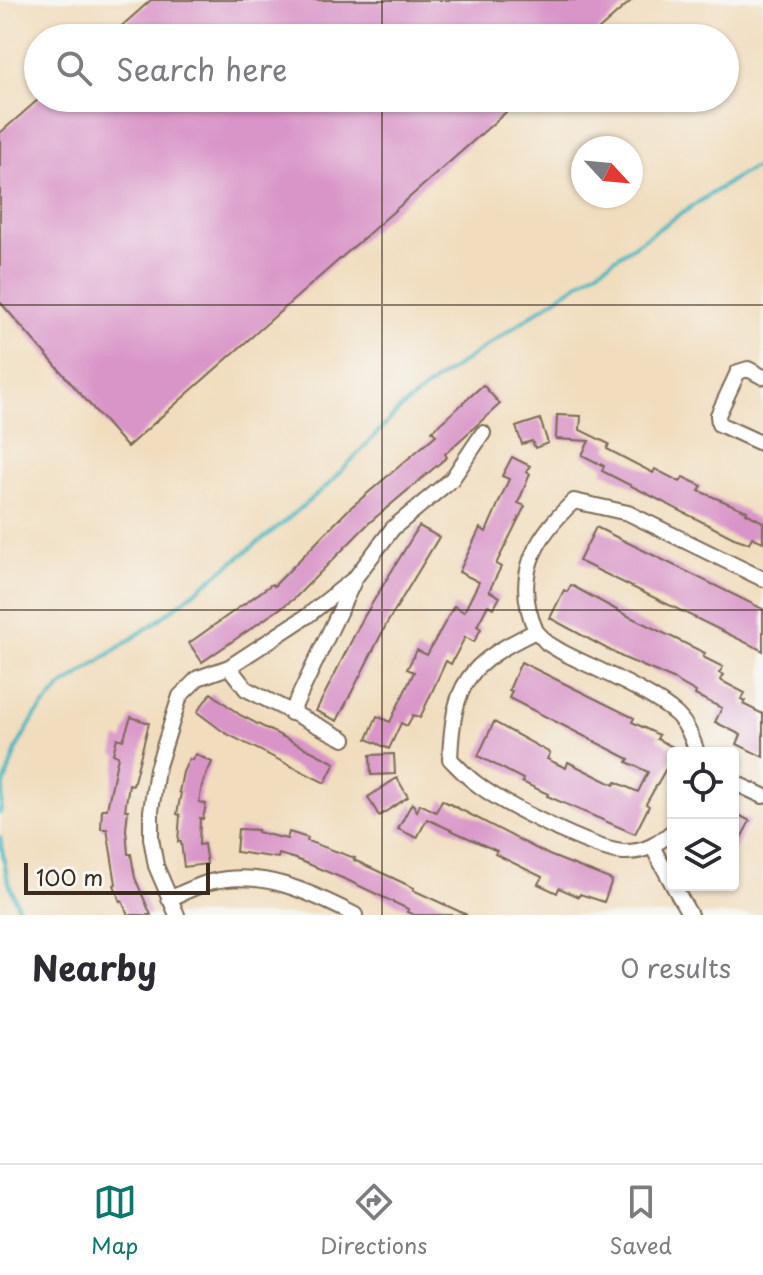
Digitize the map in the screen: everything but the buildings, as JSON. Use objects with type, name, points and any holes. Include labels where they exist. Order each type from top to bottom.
[{"type":"street","points":[[763,377],[748,369],[738,372],[718,415],[719,424],[763,444]]},
{"type":"street","points":[[291,713],[355,578],[393,528],[452,479],[483,433]]},
{"type":"street","points":[[695,747],[692,735],[679,717],[661,704],[547,643],[536,631],[527,611],[526,576],[535,549],[548,525],[574,501],[628,513],[763,579]]},
{"type":"street","points":[[177,915],[156,866],[151,838],[151,811],[157,769],[180,696],[198,678],[229,667],[307,616],[355,578]]},
{"type":"street","points":[[536,631],[503,647],[478,666],[465,683],[451,719],[450,759],[476,784],[498,799],[597,846],[624,852],[653,848],[667,836]]},
{"type":"street","points":[[229,667],[246,689],[344,739]]},
{"type":"street","points":[[739,785],[763,796]]},
{"type":"street","points":[[653,848],[667,874]]},
{"type":"street","points":[[169,899],[208,882],[257,878],[278,882],[355,915]]},
{"type":"street","points":[[676,891],[690,915]]},
{"type":"waterway","points":[[0,813],[4,785],[17,747],[35,716],[60,688],[156,622],[283,523],[329,484],[399,410],[435,381],[679,215],[740,175],[763,164]]},
{"type":"waterway","points":[[0,837],[7,877],[21,915]]}]
